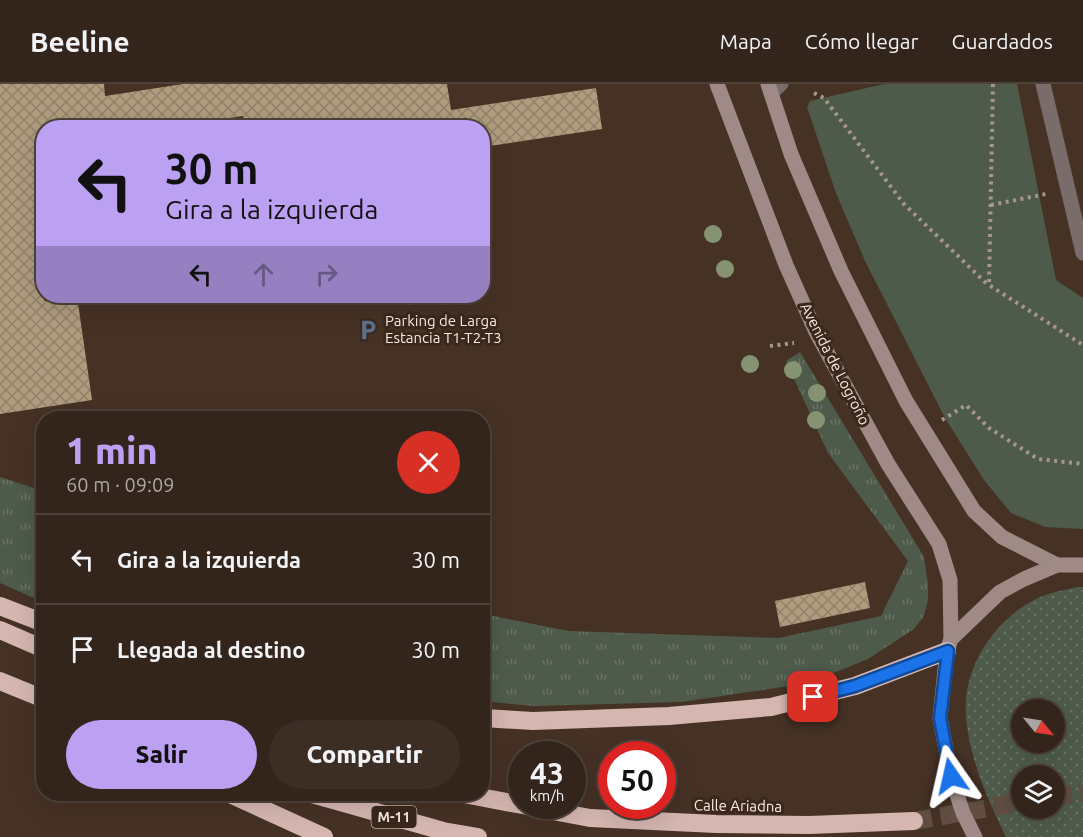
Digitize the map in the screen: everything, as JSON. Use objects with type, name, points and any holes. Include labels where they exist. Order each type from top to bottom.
[{"type":"highway","points":[[0,606],[36,620]]},
{"type":"highway","points":[[0,630],[36,646]]},
{"type":"highway","points":[[490,719],[533,722],[669,716],[771,707],[855,686],[949,645]]},
{"type":"highway","points":[[0,681],[36,696]]},
{"type":"highway","points":[[490,799],[508,802]]},
{"type":"highway","points":[[245,801],[324,837]]},
{"type":"highway","name":"M-11","points":[[337,801],[442,831],[478,837]]},
{"type":"highway","name":"Calle Ariadna","points":[[586,817],[716,824],[809,825],[914,821]]},
{"type":"main road","name":"Avenida de Logroño","points":[[717,84],[786,265],[816,332],[888,464],[939,544],[950,580],[949,645],[940,718],[951,776],[963,813],[975,837]]},
{"type":"main road","points":[[773,87],[791,154],[841,270],[912,411],[974,511],[1002,537],[1057,565]]},
{"type":"main road","points":[[949,645],[1000,592],[1057,565],[1083,565]]},
{"type":"street","points":[[1043,84],[1083,253]]},
{"type":"path","points":[[988,285],[993,84]]},
{"type":"path","points":[[814,93],[824,98],[904,204],[988,285],[1083,345]]},
{"type":"path","points":[[991,205],[1067,189]]},
{"type":"path","points":[[770,346],[794,343]]},
{"type":"path","points":[[942,421],[966,405],[989,428],[1038,459],[1083,464]]},
{"type":"green space","points":[[884,84],[1017,84],[1056,280],[1083,298],[1083,529],[1045,527],[1011,513],[984,480],[945,418],[865,261],[836,193],[807,107],[810,101]]},
{"type":"green space","points":[[800,352],[924,557],[928,600],[924,616],[914,629],[868,659],[809,683],[681,702],[533,706],[490,702],[490,615],[569,631],[779,638],[881,616],[908,561],[828,453],[786,361]]},
{"type":"green space","points":[[0,477],[36,489],[36,599],[0,583]]},
{"type":"green space","points":[[1083,587],[1083,837],[1006,837],[986,794],[975,763],[968,732],[966,698],[976,663],[984,646],[995,632],[1022,607],[1053,593]]},
{"type":"building","points":[[0,84],[104,84],[105,96],[183,84],[447,84],[451,110],[596,88],[602,129],[490,146],[490,120],[243,120],[243,116],[217,120],[36,120],[36,303],[78,303],[92,400],[0,414]]},
{"type":"building","points":[[865,582],[870,608],[780,627],[775,601]]},
{"type":"tunnel","points":[[1065,795],[1083,792]]},
{"type":"tunnel","points":[[914,821],[1011,804]]},
{"type":"place","name":"Parking de Larga Estancia T1-T2-T3","points":[[368,330]]},
{"type":"route","points":[[813,697],[855,686],[948,651],[940,718],[951,776]]}]
